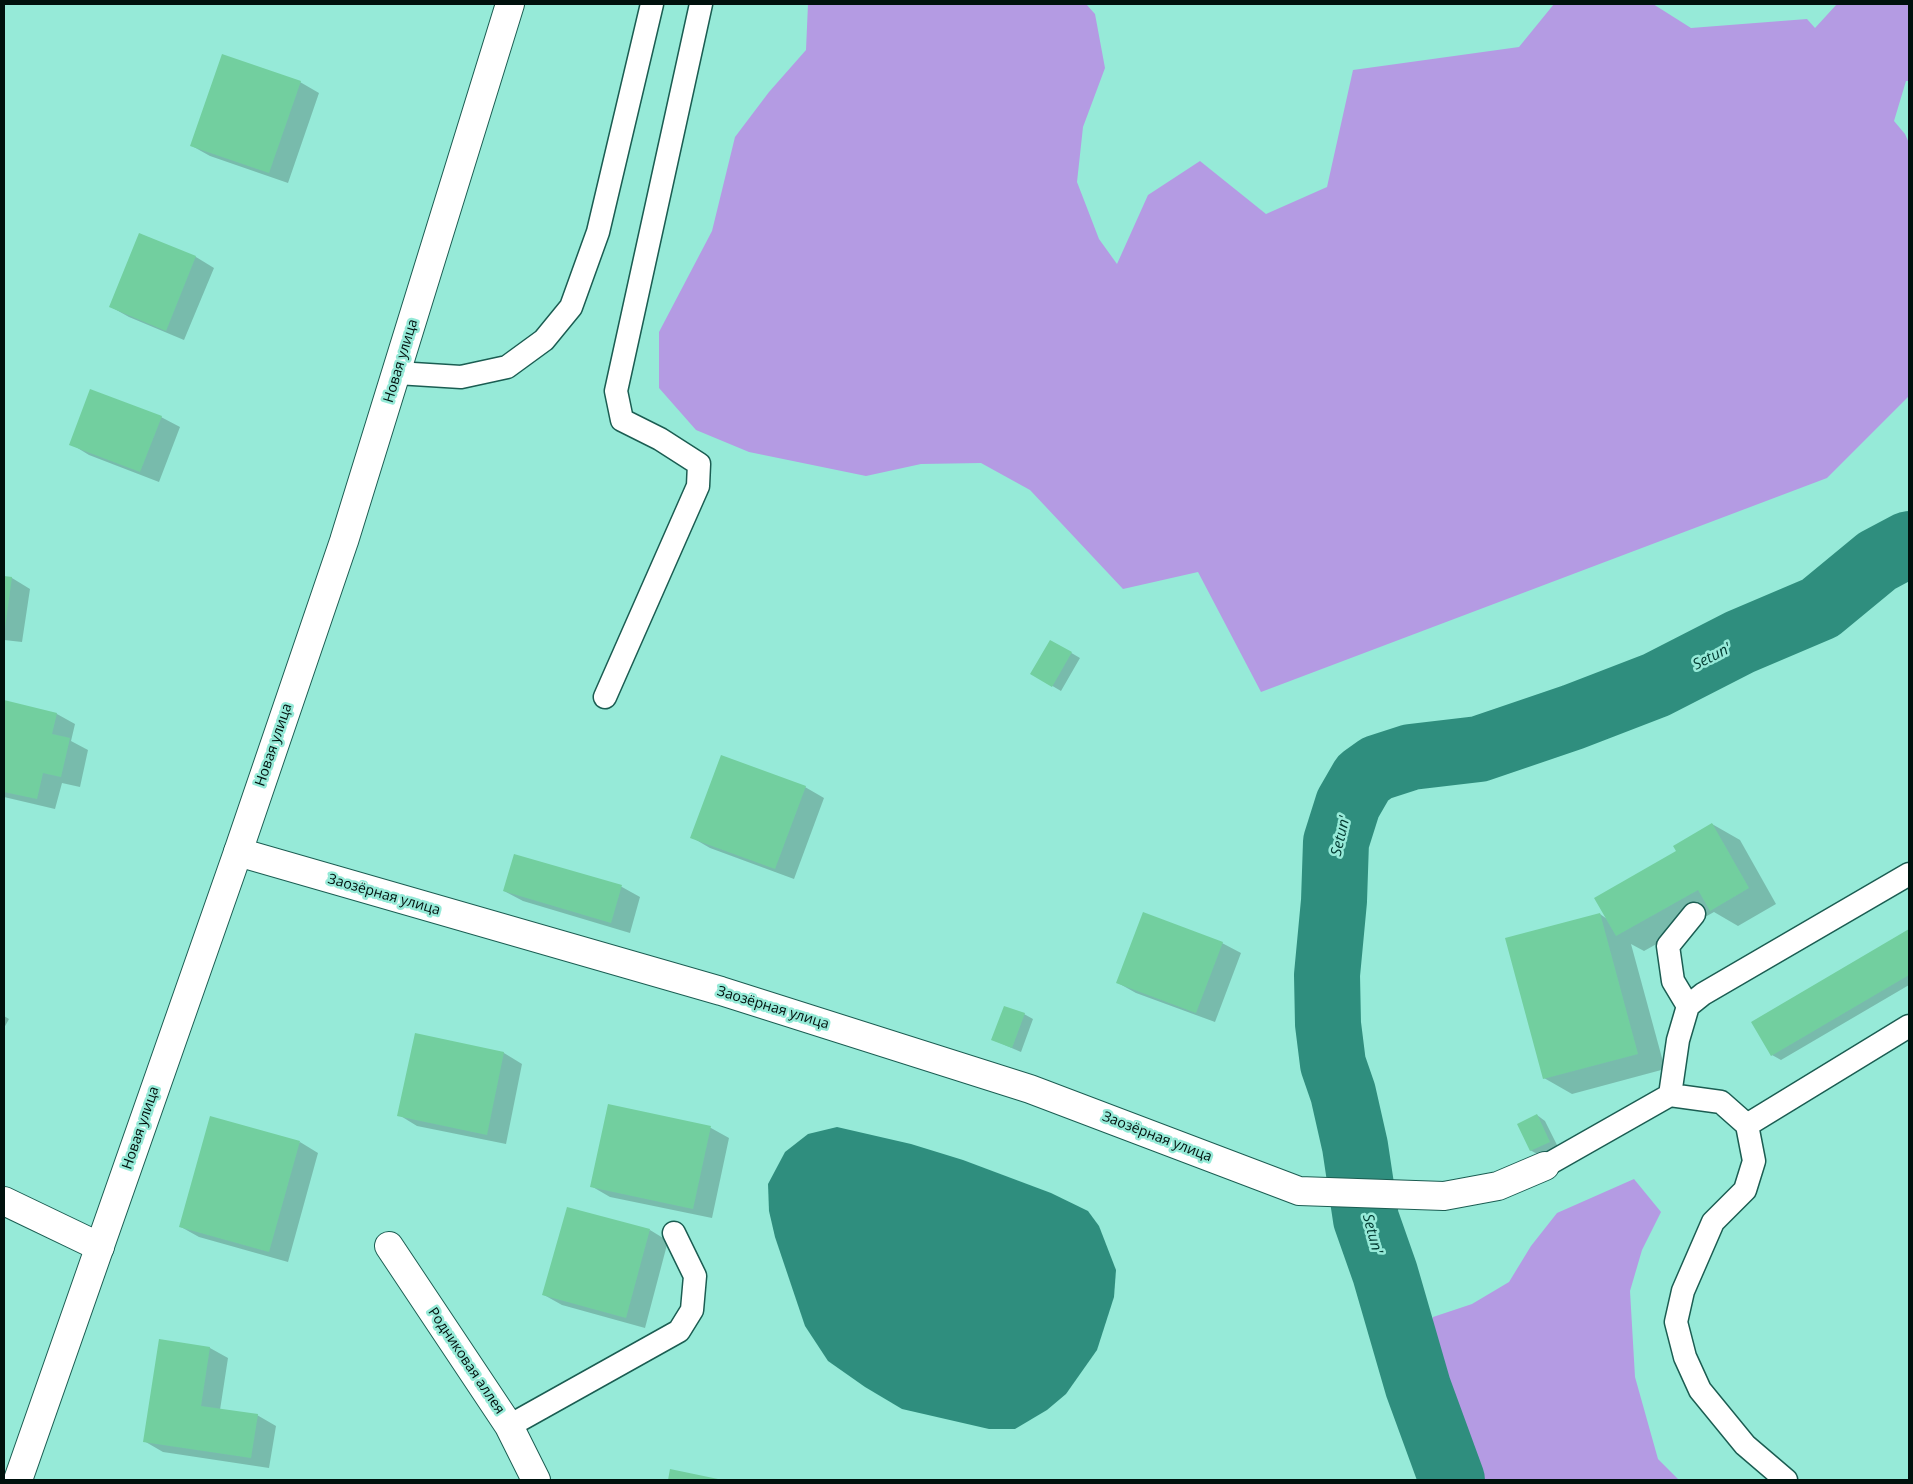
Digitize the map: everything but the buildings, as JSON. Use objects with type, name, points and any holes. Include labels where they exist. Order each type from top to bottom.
[{"type":"street","name":"Новая улица","points":[[18,1480],[238,852],[344,541],[510,4]]},
{"type":"street","name":"Заозёрная улица","points":[[238,852],[721,991],[1030,1089],[1299,1191],[1444,1196],[1498,1186],[1545,1166]]},
{"type":"street","points":[[4,1201],[100,1247]]},
{"type":"street","name":"Родниковая аллея","points":[[389,1246],[509,1426],[536,1480]]},
{"type":"lane","points":[[397,373],[461,377],[507,367],[544,340],[571,307],[598,232],[652,4]]},
{"type":"lane","points":[[605,696],[698,486],[699,464],[660,439],[622,420],[616,391],[701,4]]},
{"type":"lane","points":[[1670,1095],[1678,1040],[1688,1006],[1703,994],[1909,874]]},
{"type":"lane","points":[[1688,1006],[1673,981],[1668,946],[1694,914]]},
{"type":"lane","points":[[1747,1125],[1909,1026]]},
{"type":"lane","points":[[1545,1166],[1670,1095],[1721,1102],[1747,1125],[1754,1161],[1745,1190],[1713,1222],[1683,1292],[1676,1322],[1685,1358],[1700,1390],[1745,1444],[1786,1480]]},
{"type":"lane","points":[[509,1426],[679,1331],[692,1310],[695,1276],[674,1232]]},
{"type":"shaded area","points":[[808,4],[1086,4],[1095,14],[1105,68],[1083,127],[1077,182],[1099,239],[1117,264],[1148,195],[1200,161],[1266,214],[1327,187],[1353,70],[1519,47],[1554,4],[1653,4],[1691,28],[1807,19],[1815,28],[1837,4],[1909,4],[1909,81],[1906,81],[1894,121],[1905,134],[1909,143],[1909,396],[1827,478],[1261,692],[1198,572],[1123,589],[1030,490],[981,463],[921,464],[866,476],[749,452],[696,430],[659,388],[659,332],[712,231],[735,137],[769,92],[806,50]]},
{"type":"shaded area","points":[[1634,1179],[1661,1212],[1642,1250],[1630,1291],[1635,1377],[1658,1459],[1679,1480],[1475,1480],[1425,1358],[1433,1317],[1472,1304],[1509,1282],[1531,1246],[1557,1213]]},
{"type":"water","points":[[837,1127],[911,1144],[963,1160],[1051,1193],[1088,1211],[1099,1226],[1116,1270],[1114,1297],[1097,1350],[1066,1394],[1047,1410],[1015,1429],[989,1429],[902,1409],[865,1387],[828,1361],[805,1326],[775,1237],[769,1211],[768,1184],[785,1152],[808,1134]]},
{"type":"waterway","name":"Setun'","points":[[1452,1480],[1418,1387],[1385,1273],[1366,1219],[1355,1146],[1343,1093],[1333,1064],[1328,1024],[1327,975],[1334,901],[1336,842],[1348,804],[1363,778],[1377,768],[1411,757],[1479,749],[1573,717],[1656,685],[1740,642],[1820,608],[1877,561],[1909,544]]}]
